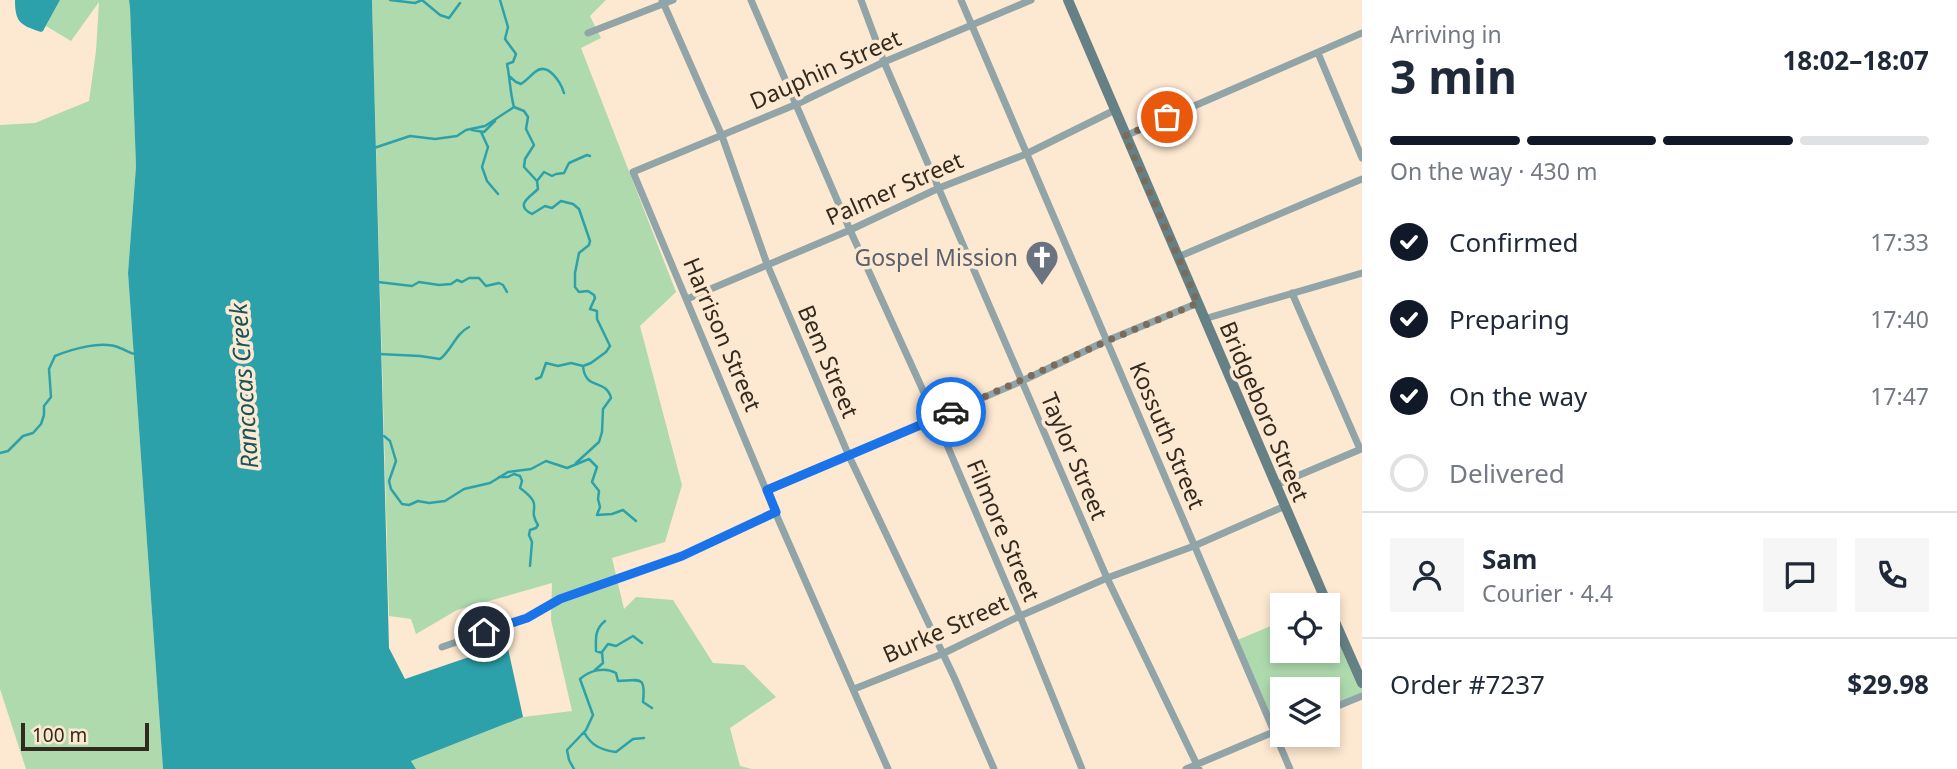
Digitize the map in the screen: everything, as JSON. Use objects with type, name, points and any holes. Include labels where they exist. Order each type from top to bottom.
[{"type":"main road","name":"Bridgeboro Street","points":[[1068,0],[1322,593]]},
{"type":"main road","name":"Bridgeboro Street","points":[[1340,633],[1362,683]]},
{"type":"street","points":[[588,33],[673,0]]},
{"type":"street","name":"Filmore Street","points":[[751,0],[850,230],[936,419],[1082,769]]},
{"type":"street","name":"Taylor Street","points":[[861,0],[884,62],[1107,578],[1198,766]]},
{"type":"street","name":"Kossuth Street","points":[[961,0],[1270,722]]},
{"type":"street","name":"Dauphin Street","points":[[633,172],[797,104],[884,62],[1031,0]]},
{"type":"street","name":"Bem Street","points":[[663,2],[722,136],[767,264],[849,456],[954,677],[994,769]]},
{"type":"street","points":[[1125,136],[1362,33]]},
{"type":"street","points":[[1318,52],[1362,158]]},
{"type":"street","name":"Palmer Street","points":[[687,299],[850,230],[939,188],[1026,154],[1115,110]]},
{"type":"street","name":"Harrison Street","points":[[633,172],[888,769]]},
{"type":"street","points":[[1178,257],[1362,179]]},
{"type":"street","points":[[1204,319],[1362,273]]},
{"type":"street","points":[[1276,485],[1361,449],[1292,293]]},
{"type":"street","points":[[767,490],[936,419],[1198,303]]},
{"type":"street","name":"Burke Street","points":[[853,689],[942,654],[1107,578],[1194,546],[1284,506]]},
{"type":"street","points":[[442,647],[527,618],[560,599],[682,556],[776,512]]},
{"type":"street","points":[[1340,705],[1362,696]]},
{"type":"street","points":[[1186,769],[1270,733]]},
{"type":"street","name":"Kossuth Street","points":[[1281,747],[1290,769]]},
{"type":"green space","points":[[60,0],[129,0],[130,7],[136,166],[128,273],[163,769],[26,769],[0,689],[0,125],[35,123],[89,101],[99,2],[71,41],[46,26]]},
{"type":"green space","points":[[372,0],[606,0],[590,16],[601,38],[581,48],[676,292],[640,326],[682,485],[665,542],[612,558],[624,609],[636,597],[673,600],[713,663],[744,665],[776,697],[730,728],[740,766],[752,769],[416,769],[411,761],[523,717],[572,711],[551,620],[552,583],[457,610],[416,634],[411,619],[389,616]]},
{"type":"green space","points":[[1270,626],[1270,663],[1340,663],[1340,633],[1362,683],[1362,696],[1340,705],[1340,677],[1270,677],[1270,722],[1235,641]]},
{"type":"water","points":[[15,0],[60,0],[41,32],[20,22]]},
{"type":"water","name":"Rancocas Creek","points":[[129,0],[372,0],[389,648],[405,679],[507,644],[523,717],[411,761],[416,769],[163,769],[128,273],[136,166]]},
{"type":"waterway","points":[[390,0],[415,3],[422,0],[440,15],[449,18],[460,3]]},
{"type":"waterway","points":[[500,0],[508,27],[505,39],[516,54],[513,62],[507,64],[514,107]]},
{"type":"waterway","points":[[509,76],[521,84],[535,72],[545,69],[557,79],[564,93]]},
{"type":"waterway","points":[[514,107],[524,111],[528,117],[526,129],[534,145],[525,159],[524,167],[537,181]]},
{"type":"waterway","points":[[374,148],[410,136],[435,139],[457,136],[466,130],[485,126],[514,107]]},
{"type":"waterway","points":[[472,130],[484,132],[495,121]]},
{"type":"waterway","points":[[481,132],[488,147],[482,167],[487,181],[498,194]]},
{"type":"waterway","points":[[536,379],[541,377],[546,363],[583,366],[606,352],[610,346],[597,319],[597,311],[590,309],[594,295],[588,291],[579,292],[575,287],[579,253],[590,241],[579,209],[573,204],[561,201],[552,208],[545,206],[532,214],[524,207],[525,201],[538,189],[537,181],[544,172],[552,176],[564,173],[569,163],[590,156]]},
{"type":"waterway","points":[[378,282],[412,286],[419,282],[439,285],[479,278],[486,286],[499,283],[507,292]]},
{"type":"waterway","points":[[379,354],[440,359],[469,327]]},
{"type":"waterway","points":[[0,453],[8,451],[23,436],[33,433],[41,424],[44,406],[51,397],[49,369],[55,356],[96,345],[113,346],[135,354]]},
{"type":"waterway","points":[[576,463],[599,442],[603,409],[611,398],[605,388],[588,379],[583,366]]},
{"type":"waterway","points":[[384,436],[390,441],[396,461],[389,481],[391,489],[402,504],[445,501],[464,489],[490,483],[508,472],[531,469],[546,461],[567,468],[589,459],[597,467],[592,482],[599,491],[600,507],[597,515],[623,510],[636,521]]},
{"type":"waterway","points":[[499,477],[514,474],[520,476],[520,488],[534,503],[538,525],[530,530],[529,535],[532,542],[530,566]]},
{"type":"waterway","points":[[602,653],[596,651],[596,639],[597,631],[605,621]]},
{"type":"waterway","points":[[595,670],[603,663],[602,652],[608,644],[616,646],[633,636],[642,643]]},
{"type":"waterway","points":[[574,769],[567,750],[586,730],[593,715],[580,679],[592,672],[607,670],[616,673],[618,681],[640,681],[643,687],[643,702],[652,708]]},
{"type":"waterway","points":[[584,732],[597,747],[616,752],[633,739],[644,738]]},
{"type":"way so far","points":[[951,412],[1198,303],[1125,136],[1167,117]]},
{"type":"place","name":"Gospel Mission","points":[[1042,287]]},
{"type":"route","points":[[484,632],[527,618],[560,599],[682,556],[776,512],[767,490],[951,412]]}]
